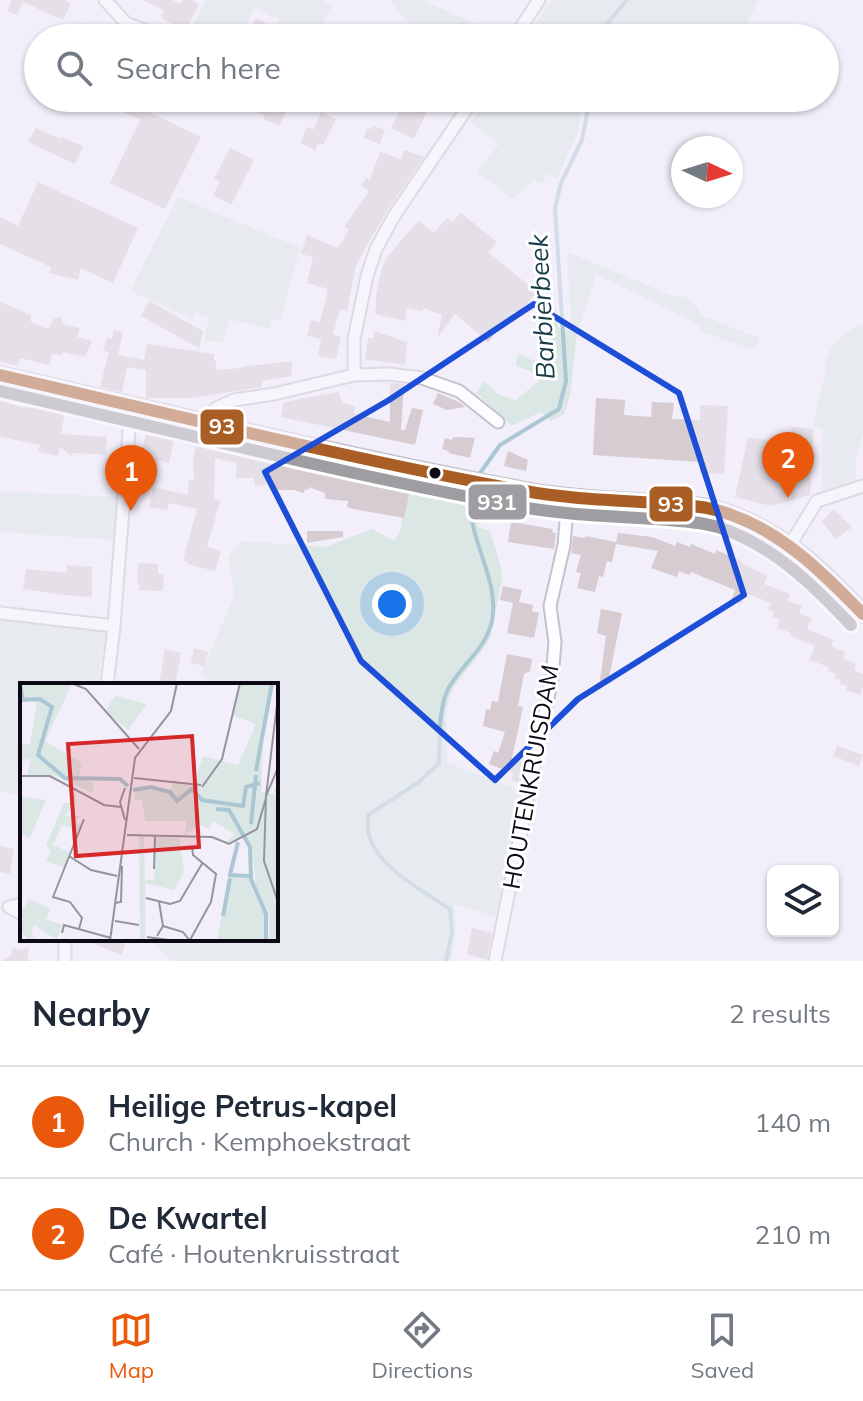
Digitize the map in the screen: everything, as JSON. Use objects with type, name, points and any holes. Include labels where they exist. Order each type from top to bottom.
[{"type":"main road","points":[[0,375],[461,480],[543,495],[721,511],[765,528],[790,545],[818,568],[863,614]]},
{"type":"street","points":[[105,0],[129,24]]},
{"type":"street","points":[[523,24],[539,0]]},
{"type":"street","points":[[354,375],[354,339],[376,249],[394,216],[465,112]]},
{"type":"street","points":[[207,422],[216,408],[234,400],[354,375],[389,374],[422,378],[459,391],[498,422]]},
{"type":"street","points":[[107,683],[131,405]]},
{"type":"street","points":[[790,545],[817,501],[863,486]]},
{"type":"street","name":"HOUTENKRUISDAM","points":[[495,961],[552,678],[555,642],[550,606],[564,545],[568,497]]},
{"type":"street","points":[[0,613],[114,626]]},
{"type":"highlighted area","points":[[534,304],[679,393],[744,595],[578,699],[495,780],[361,661],[265,472],[389,400]]},
{"type":"shaded area","points":[[205,0],[322,0],[332,5],[323,24],[278,24],[279,19],[254,8],[247,24],[194,24]]},
{"type":"shaded area","points":[[391,0],[422,0],[476,24],[413,24],[406,21]]},
{"type":"shaded area","points":[[551,0],[759,0],[746,24],[535,24]]},
{"type":"shaded area","points":[[478,112],[581,112],[579,129],[557,178],[547,173],[543,184],[533,180],[513,199],[477,172],[499,144],[471,123]]},
{"type":"shaded area","points":[[178,197],[300,248],[280,321],[272,318],[269,329],[229,319],[223,342],[204,341],[209,317],[195,312],[192,319],[130,291]]},
{"type":"shaded area","points":[[567,252],[671,295],[687,298],[694,302],[702,316],[760,338],[754,350],[698,330],[699,325],[596,274],[577,333],[570,396],[564,414],[551,421],[541,412],[512,426],[476,393],[484,381],[499,395],[516,400],[541,379],[537,374],[516,366],[517,356],[521,354],[537,361],[543,354],[550,312],[557,308],[558,327],[576,333],[571,318]]},
{"type":"shaded area","points":[[863,324],[863,433],[855,462],[857,478],[822,493],[823,428],[813,427],[827,364],[824,363],[839,339]]},
{"type":"shaded area","points":[[408,484],[474,501],[478,527],[490,531],[501,567],[502,580],[489,641],[454,687],[445,716],[448,763],[529,794],[505,919],[453,904],[456,925],[451,961],[172,961],[150,941],[278,941],[278,683],[211,683],[201,674],[234,596],[228,557],[240,541],[325,547],[372,529],[395,541],[401,528]]},
{"type":"shaded area","points":[[0,491],[116,497],[114,540],[0,532]]},
{"type":"shaded area","points":[[0,618],[105,631],[98,683],[20,683],[20,795],[0,791]]},
{"type":"building","points":[[12,0],[64,0],[71,3],[63,20],[23,2],[17,15],[7,11]]},
{"type":"building","points":[[142,0],[172,0],[181,4],[183,0],[192,0],[199,4],[189,24],[174,24],[161,18],[164,10]]},
{"type":"building","points":[[256,18],[267,24],[253,24]]},
{"type":"building","points":[[123,112],[149,112],[201,137],[165,209],[110,183],[140,120]]},
{"type":"building","points":[[256,112],[286,112],[280,126],[263,119],[265,116]]},
{"type":"building","points":[[321,112],[336,119],[323,145],[318,143],[315,150],[300,143],[307,127],[313,130]]},
{"type":"building","points":[[399,112],[427,112],[414,139],[391,128]]},
{"type":"building","points":[[373,126],[385,130],[380,144],[364,138],[367,128],[373,129]]},
{"type":"building","points":[[36,128],[83,146],[75,164],[28,142]]},
{"type":"building","points":[[230,148],[254,160],[231,205],[213,195],[220,182],[214,179]]},
{"type":"building","points":[[404,150],[424,157],[387,211],[356,265],[347,311],[340,309],[333,334],[341,337],[336,359],[318,356],[321,339],[307,336],[311,320],[320,322],[328,289],[307,283],[313,257],[301,254],[307,235],[338,248],[349,230],[344,227],[369,191],[361,186],[366,178],[370,180],[380,152],[401,159]]},
{"type":"building","points":[[38,182],[138,228],[113,283],[81,268],[78,280],[49,273],[51,267],[0,244],[0,217],[18,226]]},
{"type":"building","points":[[461,213],[497,242],[488,252],[537,292],[518,314],[514,311],[488,342],[455,314],[437,338],[442,315],[424,308],[421,311],[406,308],[405,321],[375,314],[382,267],[403,238],[419,221],[434,233],[447,218],[452,222]]},
{"type":"building","points":[[149,301],[203,331],[199,348],[141,316]]},
{"type":"building","points":[[0,302],[31,315],[31,322],[48,329],[54,319],[60,317],[65,325],[80,328],[77,337],[92,341],[85,357],[52,353],[49,365],[20,358],[17,366],[0,361]]},
{"type":"building","points":[[114,330],[123,332],[118,355],[144,360],[147,344],[214,354],[216,370],[292,361],[291,376],[261,381],[262,387],[244,390],[191,398],[146,398],[146,370],[127,367],[122,392],[100,387],[109,352],[103,351],[107,338],[112,339]]},
{"type":"building","points":[[374,331],[407,342],[405,365],[365,359],[368,338],[374,338]]},
{"type":"building","points":[[390,383],[404,384],[401,430],[405,430],[412,408],[423,410],[415,445],[281,417],[284,402],[339,392],[342,403],[355,406],[354,414],[390,422]]},
{"type":"building","points":[[438,393],[465,407],[447,410],[433,404]]},
{"type":"building","points":[[27,398],[66,407],[61,434],[107,437],[106,455],[73,453],[71,456],[60,447],[58,456],[38,452],[40,445],[0,437],[0,401],[25,408]]},
{"type":"building","points":[[596,398],[625,400],[624,415],[651,417],[652,402],[674,403],[672,419],[700,420],[700,405],[728,406],[724,474],[700,473],[701,462],[593,455]]},
{"type":"building","points":[[792,427],[814,429],[810,495],[771,506],[735,497],[748,437],[777,442],[771,466],[793,473],[795,449],[787,448]]},
{"type":"building","points":[[151,429],[175,434],[169,463],[159,460],[157,476],[139,475],[140,456],[147,431]]},
{"type":"building","points":[[198,437],[282,455],[338,471],[337,474],[410,490],[404,518],[353,509],[347,507],[348,501],[325,499],[325,493],[309,487],[304,493],[269,490],[269,484],[255,486],[254,478],[236,478],[237,463],[215,458],[214,499],[220,501],[207,547],[221,551],[215,571],[187,564],[183,561],[197,509],[169,503],[167,510],[149,507],[153,487],[188,495],[189,480],[194,480],[193,460]]},
{"type":"building","points":[[457,437],[475,438],[470,458],[442,449],[445,438],[452,440]]},
{"type":"building","points":[[508,451],[528,460],[526,471],[504,466]]},
{"type":"building","points":[[833,509],[852,527],[836,539],[822,522]]},
{"type":"building","points":[[511,522],[553,529],[552,532],[556,533],[554,549],[508,542]]},
{"type":"building","points":[[307,531],[343,531],[343,537],[307,543]]},
{"type":"building","points":[[618,533],[652,537],[675,546],[677,542],[690,547],[691,544],[715,554],[716,550],[767,576],[764,584],[790,594],[788,601],[802,606],[799,613],[812,618],[807,629],[834,640],[831,646],[845,652],[843,658],[856,664],[854,670],[863,674],[860,695],[846,690],[847,686],[834,678],[836,674],[828,671],[829,667],[809,660],[815,646],[777,628],[780,620],[772,617],[774,612],[768,610],[771,603],[746,593],[741,605],[731,601],[735,590],[691,572],[689,575],[679,571],[677,577],[651,568],[658,551],[616,544],[612,562],[607,561],[595,592],[577,588],[581,573],[576,572],[581,555],[571,553],[573,536],[616,542]]},
{"type":"building","points":[[138,563],[158,564],[158,574],[164,574],[163,591],[139,590]]},
{"type":"building","points":[[67,565],[92,567],[92,597],[23,589],[26,569],[67,573]]},
{"type":"building","points":[[503,586],[522,590],[519,602],[533,605],[532,611],[539,613],[534,638],[507,633],[513,603],[500,600]]},
{"type":"building","points":[[601,609],[622,613],[608,683],[600,681],[606,636],[597,633]]},
{"type":"building","points":[[194,648],[208,652],[204,666],[191,663]]},
{"type":"building","points":[[165,649],[181,653],[175,683],[159,683]]},
{"type":"building","points":[[507,654],[532,659],[530,671],[524,674],[518,706],[523,707],[512,758],[526,764],[522,784],[511,780],[513,773],[489,764],[494,751],[498,753],[505,732],[483,726],[486,709],[490,710],[492,701],[498,702]]},
{"type":"building","points":[[837,746],[863,755],[859,766],[833,756]]},
{"type":"building","points":[[0,846],[14,849],[10,874],[0,872]]},
{"type":"building","points":[[472,928],[492,933],[487,960],[467,954]]},
{"type":"building","points":[[87,941],[126,941],[122,955]]},
{"type":"building","points":[[29,947],[27,957],[30,961],[2,961],[11,956],[12,948],[22,950]]},
{"type":"waterway","name":"Barbierbeek","points":[[607,24],[627,0]]},
{"type":"waterway","name":"Barbierbeek","points":[[478,476],[500,445],[559,409],[566,381],[555,208],[561,183],[582,140],[587,112]]},
{"type":"waterway","name":"Barbierbeek","points":[[446,961],[452,932],[450,909],[403,878],[382,858],[369,835],[368,815],[419,782],[439,763],[440,725],[448,689],[489,631],[493,604],[487,570],[472,520],[470,503],[473,487]]},
{"type":"transit line","name":"93","points":[[0,375],[328,451],[525,491],[715,510],[744,520],[782,541],[816,568],[863,614]]},
{"type":"transit line","name":"931","points":[[0,391],[326,467],[522,507],[572,514],[680,521],[721,528],[776,556],[851,625]]},
{"type":"place","name":"De Kwartel","points":[[788,498]]},
{"type":"place","name":"Heilige Petrus-kapel","points":[[131,511]]}]
